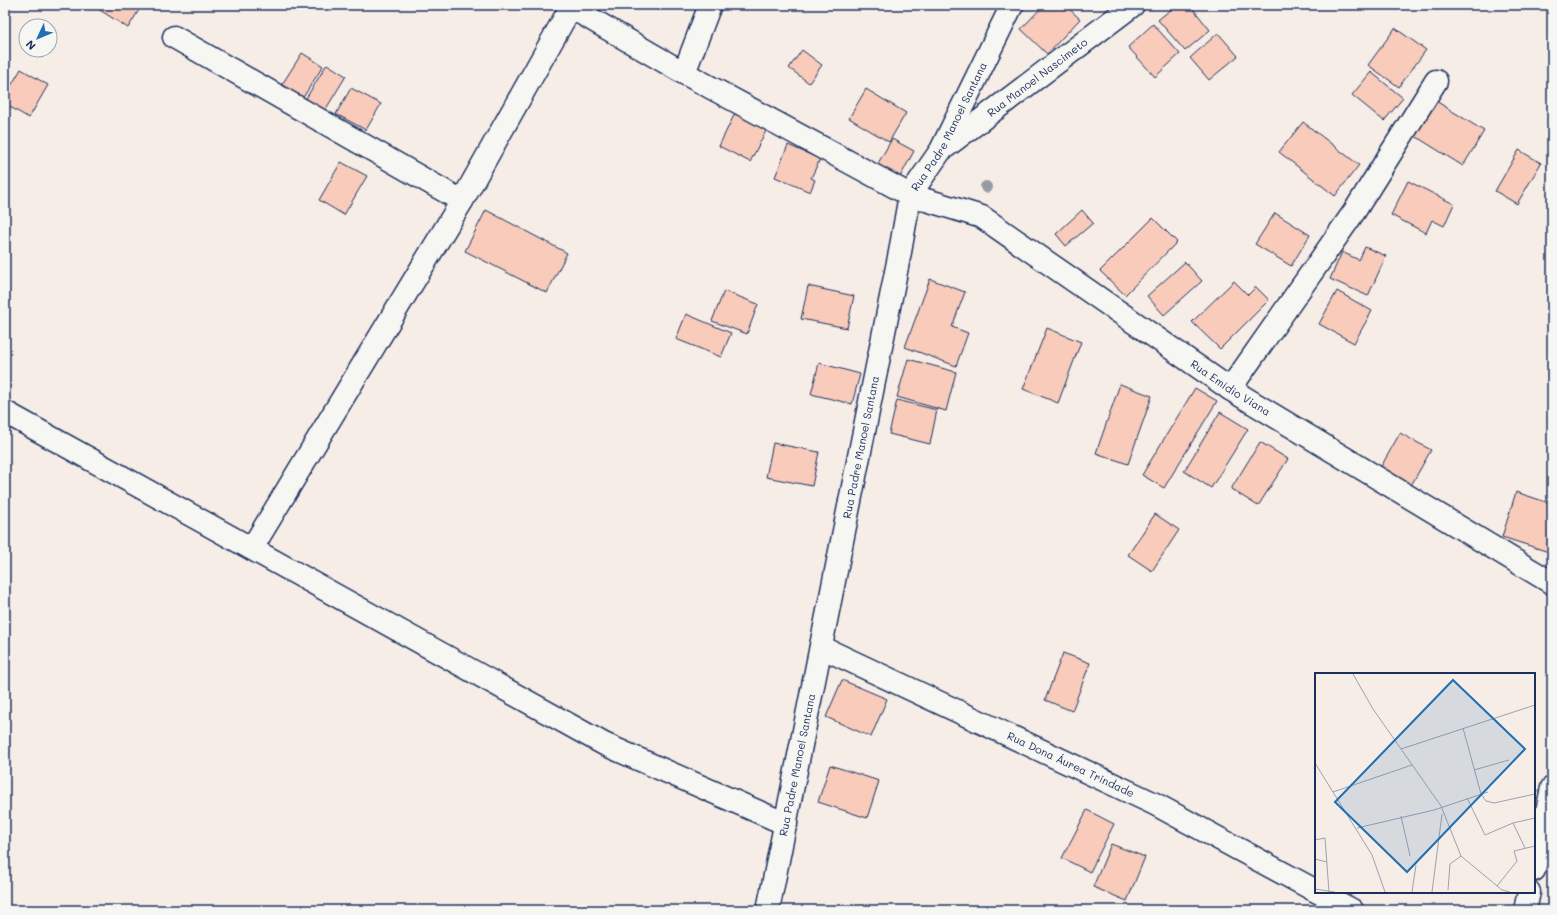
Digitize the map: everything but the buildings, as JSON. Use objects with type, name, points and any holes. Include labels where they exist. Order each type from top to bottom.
[{"type":"street","points":[[684,73],[710,5]]},
{"type":"street","name":"Rua Padre Manoel Santana","points":[[768,910],[910,195],[941,150],[1012,5]]},
{"type":"street","name":"Rua Manoel Nascimeto","points":[[941,150],[1133,5]]},
{"type":"street","points":[[252,548],[462,201],[570,6]]},
{"type":"street","name":"Rua Emídio Viana","points":[[570,6],[684,73],[910,195],[982,217],[1230,389],[1552,582]]},
{"type":"street","points":[[174,37],[462,201]]},
{"type":"street","points":[[1230,389],[1354,212],[1436,81]]},
{"type":"street","points":[[5,412],[604,744],[786,824]]},
{"type":"street","name":"Rua Dona Áurea Trindade","points":[[821,647],[1155,804],[1315,890]]},
{"type":"street","points":[[1535,865],[1552,788]]},
{"type":"street","name":"Rua Dona Áurea Trindade","points":[[1321,893],[1352,910]]},
{"type":"street","points":[[1525,910],[1529,893]]}]
